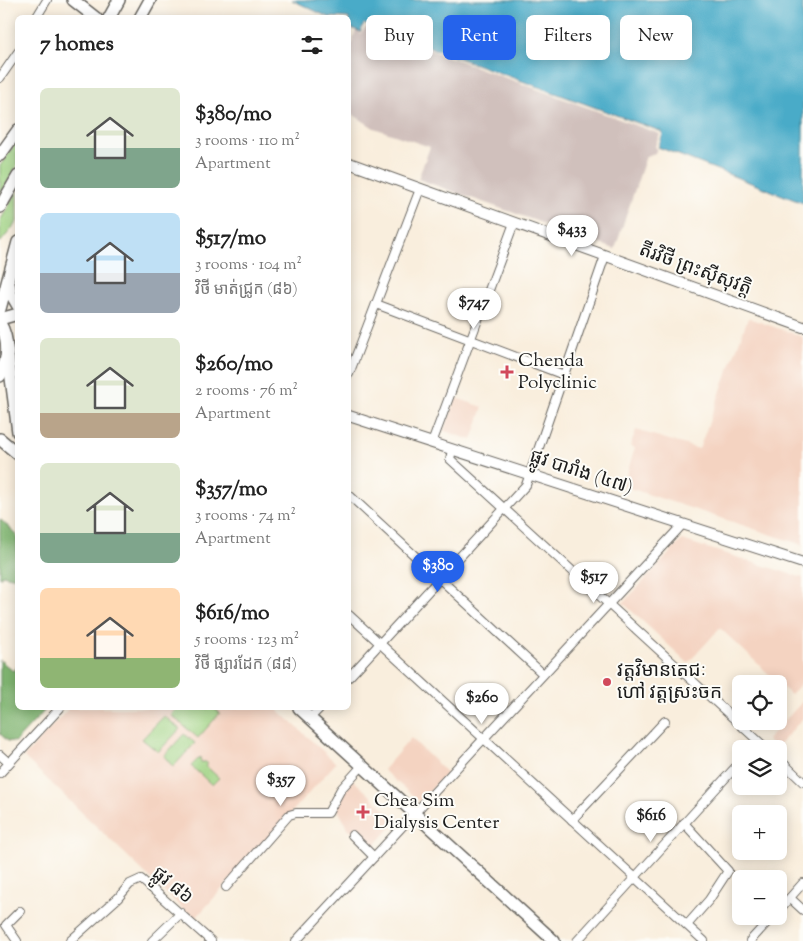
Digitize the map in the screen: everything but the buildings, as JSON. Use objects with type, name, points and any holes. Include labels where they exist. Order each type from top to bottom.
[{"type":"highway","points":[[73,0],[92,15]]},
{"type":"highway","points":[[110,15],[119,0]]},
{"type":"highway","points":[[142,15],[150,0]]},
{"type":"highway","points":[[0,155],[4,141],[15,132]]},
{"type":"highway","points":[[0,207],[15,181]]},
{"type":"highway","points":[[0,309],[15,255]]},
{"type":"highway","points":[[15,274],[9,281],[10,294],[15,302]]},
{"type":"highway","points":[[0,319],[15,315]]},
{"type":"highway","points":[[0,324],[7,347],[15,409]]},
{"type":"highway","points":[[0,376],[6,358],[7,347]]},
{"type":"highway","points":[[0,439],[15,452]]},
{"type":"highway","points":[[301,710],[554,941]]},
{"type":"main road","name":"តីរវិថី ព្រះស៊ីសុវត្តិ","points":[[351,165],[803,327]]},
{"type":"main road","name":"ផ្លូវ បារាំង (៤៧)","points":[[351,417],[803,562]]},
{"type":"street","points":[[38,15],[47,0]]},
{"type":"street","points":[[0,78],[15,56]]},
{"type":"street","points":[[351,369],[420,189]]},
{"type":"street","points":[[432,443],[514,223]]},
{"type":"street","points":[[351,674],[526,485],[605,256]]},
{"type":"street","points":[[376,304],[564,375]]},
{"type":"street","points":[[452,450],[450,459],[610,603],[757,740]]},
{"type":"street","points":[[351,497],[544,674]]},
{"type":"street","points":[[296,941],[683,524]]},
{"type":"street","points":[[351,617],[704,941]]},
{"type":"street","points":[[0,773],[58,710]]},
{"type":"street","points":[[310,718],[318,710]]},
{"type":"street","points":[[572,820],[665,722]]},
{"type":"street","points":[[0,756],[9,763]]},
{"type":"street","points":[[226,887],[289,815],[328,812],[342,789],[362,766]]},
{"type":"street","points":[[787,767],[803,782]]},
{"type":"street","points":[[576,941],[732,771]]},
{"type":"street","points":[[684,823],[728,871],[709,900],[687,925]]},
{"type":"street","points":[[352,835],[374,857]]},
{"type":"street","name":"ផ្លូវ ៨៦","points":[[70,941],[137,879],[147,882],[211,941]]},
{"type":"street","points":[[787,901],[803,883]]},
{"type":"street","points":[[790,898],[803,910]]},
{"type":"street","points":[[17,941],[6,924],[20,911]]},
{"type":"street","points":[[152,941],[180,913]]},
{"type":"street","points":[[750,941],[765,925]]},
{"type":"shaded area","points":[[364,24],[366,25],[366,60],[433,60],[433,49],[443,53],[443,60],[463,60],[663,133],[655,153],[646,156],[615,249],[418,179],[430,147],[374,128],[351,113],[351,45],[356,30],[361,32]]},
{"type":"shaded area","points":[[748,318],[803,337],[803,545],[623,486],[635,448],[630,446],[636,430],[699,449]]},
{"type":"shaded area","points":[[456,398],[483,407],[472,440],[444,431]]},
{"type":"shaded area","points":[[682,540],[803,578],[803,681],[791,695],[787,691],[787,675],[770,675],[720,628],[688,663],[623,603]]},
{"type":"shaded area","points":[[803,701],[803,718],[783,740],[767,740],[776,730],[787,730],[787,718]]},
{"type":"shaded area","points":[[67,710],[278,710],[336,763],[194,920],[24,757]]},
{"type":"shaded area","points":[[411,738],[447,773],[419,801],[383,770]]},
{"type":"shaded area","name":"Chea Sim Dialysis Center","points":[[353,780],[397,820],[370,851],[348,828],[334,803]]},
{"type":"green space","points":[[15,143],[15,169],[0,195],[0,166]]},
{"type":"green space","points":[[15,195],[15,224],[0,243],[0,221]]},
{"type":"green space","points":[[0,519],[15,533],[15,578],[2,575],[0,578]]},
{"type":"green space","points":[[0,660],[13,671],[15,668],[15,710],[45,710],[15,742],[8,741],[0,734]]},
{"type":"green space","points":[[175,710],[216,710],[220,713],[198,738],[171,715]]},
{"type":"green space","points":[[164,716],[180,729],[158,752],[142,739]]},
{"type":"green space","points":[[184,734],[195,743],[173,767],[164,756]]},
{"type":"green space","points":[[200,757],[201,762],[206,762],[208,764],[206,766],[219,778],[212,785],[191,766]]},
{"type":"water","points":[[292,0],[803,0],[803,203],[658,147],[663,132],[464,60],[516,60],[516,15],[443,15],[443,53],[433,49],[433,15],[366,15],[366,25],[364,24],[361,32],[351,28],[351,15],[324,15]]},
{"type":"pier","points":[[364,24],[366,25],[366,27],[360,35]]},
{"type":"pier","points":[[433,49],[443,53],[443,55],[433,51]]},
{"type":"pier","points":[[457,60],[463,60],[663,133],[657,149],[655,146],[660,134]]},
{"type":"place","name":"Chenda Polyclinic","points":[[507,372]]},
{"type":"place","name":"វត្តវិមានតេជៈ ហៅ វត្តស្រះចក","points":[[607,682]]},
{"type":"place","name":"Chea Sim Dialysis Center","points":[[363,812]]}]
